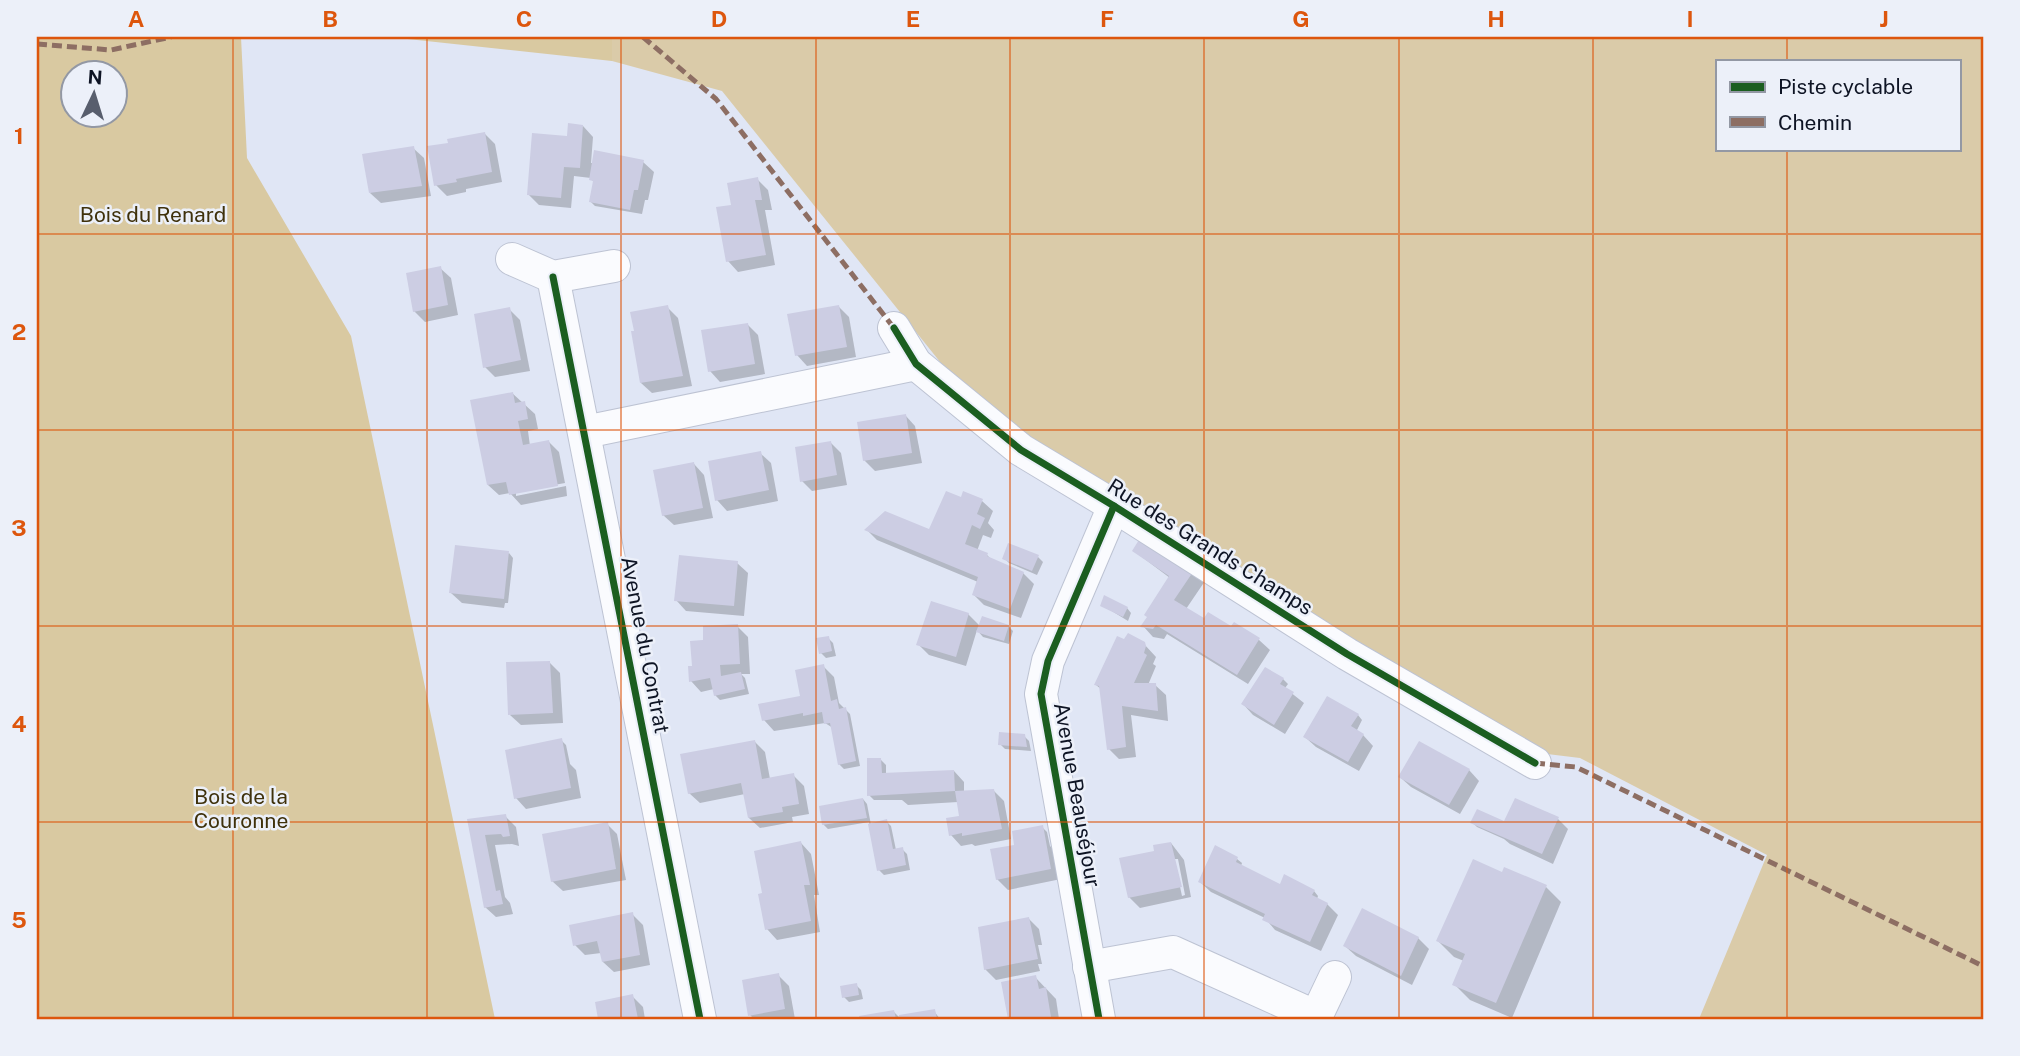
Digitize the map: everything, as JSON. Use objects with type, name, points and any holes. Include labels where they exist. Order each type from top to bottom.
[{"type":"street","points":[[512,259],[553,277],[614,266]]},
{"type":"street","name":"Avenue du Contrat","points":[[553,277],[700,1019]]},
{"type":"street","name":"Rue des Grands Champs","points":[[894,328],[916,364],[1021,450],[1347,654],[1535,762]]},
{"type":"street","points":[[585,432],[916,364]]},
{"type":"street","name":"Avenue Beauséjour","points":[[1099,1019],[1041,694],[1048,661],[1114,506]]},
{"type":"street","points":[[1089,967],[1173,951],[1316,1018],[1335,976]]},
{"type":"shaded area","points":[[612,37],[1983,37],[1983,1019],[1699,1019],[1767,855],[1580,758],[1539,753],[1353,644],[1045,449],[945,368],[722,91],[612,61]]},
{"type":"green space","name":"Bois de la Couronne","points":[[37,37],[241,37],[247,158],[351,336],[495,1019],[37,1019]]},
{"type":"green space","points":[[389,37],[612,37],[612,61]]},
{"type":"building","points":[[568,123],[583,125],[580,168],[564,167],[561,198],[527,195],[532,133],[567,136]]},
{"type":"building","points":[[485,132],[492,172],[434,186],[427,146],[448,143],[447,139]]},
{"type":"building","points":[[414,146],[422,186],[369,193],[362,154]]},
{"type":"building","points":[[594,150],[644,160],[638,190],[634,190],[630,210],[589,202],[593,181],[589,180]]},
{"type":"building","points":[[758,177],[762,200],[755,200],[766,255],[726,262],[716,207],[731,205],[727,183]]},
{"type":"building","points":[[441,266],[448,305],[413,312],[406,273]]},
{"type":"building","points":[[668,305],[683,376],[640,383],[630,312]]},
{"type":"building","points":[[839,305],[847,347],[795,356],[787,314]]},
{"type":"building","points":[[510,307],[521,360],[483,368],[474,314]]},
{"type":"building","points":[[748,323],[755,364],[708,372],[701,330]]},
{"type":"building","points":[[513,392],[515,403],[525,401],[528,419],[518,421],[523,445],[549,440],[558,486],[509,495],[506,482],[487,485],[470,400]]},
{"type":"building","points":[[906,414],[912,453],[863,461],[857,422]]},
{"type":"building","points":[[831,441],[837,475],[800,482],[795,447]]},
{"type":"building","points":[[761,451],[769,490],[715,501],[708,461]]},
{"type":"building","points":[[694,462],[703,508],[662,516],[653,470]]},
{"type":"building","points":[[946,491],[961,497],[963,491],[983,499],[977,514],[985,518],[980,529],[972,525],[965,544],[1024,572],[1010,609],[972,595],[978,577],[864,530],[885,511],[929,529]]},
{"type":"building","points":[[1142,535],[1195,569],[1174,600],[1204,618],[1208,612],[1231,626],[1234,622],[1260,638],[1237,675],[1156,625],[1153,629],[1140,627],[1147,617],[1144,615],[1169,576],[1132,551]]},
{"type":"building","points":[[1008,543],[1039,555],[1032,571],[1002,559]]},
{"type":"building","points":[[455,545],[509,551],[504,599],[449,593]]},
{"type":"building","points":[[679,555],[738,561],[734,606],[674,601]]},
{"type":"building","points":[[1104,595],[1128,607],[1123,617],[1100,606]]},
{"type":"building","points":[[931,601],[969,613],[956,657],[916,645]]},
{"type":"building","points":[[982,616],[1009,625],[1004,641],[976,632]]},
{"type":"building","points":[[738,624],[740,664],[720,665],[721,676],[741,672],[745,689],[714,696],[710,678],[689,682],[688,666],[692,666],[690,641],[703,640],[703,626]]},
{"type":"building","points":[[1128,633],[1145,642],[1144,653],[1147,655],[1134,683],[1156,683],[1158,711],[1122,706],[1126,747],[1107,750],[1099,686],[1094,685],[1117,636],[1124,639]]},
{"type":"building","points":[[829,636],[832,651],[819,654],[816,638]]},
{"type":"building","points":[[550,661],[553,713],[508,715],[506,662]]},
{"type":"building","points":[[824,664],[831,701],[837,699],[839,709],[846,707],[856,761],[838,765],[830,723],[824,724],[822,712],[762,721],[758,704],[800,696],[795,670]]},
{"type":"building","points":[[1265,667],[1284,678],[1280,684],[1294,692],[1274,725],[1241,704]]},
{"type":"building","points":[[1327,696],[1359,714],[1351,726],[1364,734],[1348,762],[1303,737]]},
{"type":"building","points":[[999,732],[1025,734],[1027,747],[998,745]]},
{"type":"building","points":[[562,738],[571,788],[514,799],[505,750]]},
{"type":"building","points":[[755,740],[762,779],[794,773],[799,804],[782,807],[783,812],[748,818],[741,783],[688,794],[680,754]]},
{"type":"building","points":[[1419,741],[1470,769],[1449,805],[1398,777]]},
{"type":"building","points":[[867,758],[881,758],[882,773],[954,770],[955,791],[867,796]]},
{"type":"building","points":[[994,789],[1002,829],[949,836],[946,818],[959,816],[955,791]]},
{"type":"building","points":[[863,798],[867,818],[822,825],[819,806]]},
{"type":"building","points":[[1515,798],[1559,817],[1542,854],[1470,823],[1477,809],[1504,821]]},
{"type":"building","points":[[506,814],[510,836],[485,835],[496,891],[500,890],[503,904],[484,908],[467,819]]},
{"type":"building","points":[[887,819],[893,849],[903,847],[906,865],[877,871],[868,824]]},
{"type":"building","points":[[608,822],[616,869],[551,882],[542,834]]},
{"type":"building","points":[[1043,825],[1051,869],[996,880],[990,849],[1014,845],[1012,831]]},
{"type":"building","points":[[801,841],[810,885],[804,885],[811,921],[765,930],[758,894],[762,893],[754,851]]},
{"type":"building","points":[[1171,842],[1182,887],[1128,898],[1119,858],[1154,851],[1153,845]]},
{"type":"building","points":[[1215,845],[1238,857],[1236,862],[1280,884],[1284,874],[1315,890],[1312,895],[1328,903],[1310,942],[1262,920],[1265,914],[1198,882]]},
{"type":"building","points":[[1473,859],[1502,872],[1504,867],[1547,885],[1496,1003],[1452,985],[1465,954],[1436,941]]},
{"type":"building","points":[[1362,908],[1419,937],[1401,976],[1343,946]]},
{"type":"building","points":[[633,912],[640,955],[602,962],[597,941],[573,946],[569,925]]},
{"type":"building","points":[[1029,917],[1038,959],[984,970],[978,927]]},
{"type":"building","points":[[779,973],[785,1009],[748,1016],[742,980]]},
{"type":"building","points":[[1036,975],[1039,989],[1046,987],[1051,1017],[1008,1019],[1001,982]]},
{"type":"building","points":[[857,983],[859,995],[842,998],[840,986]]},
{"type":"building","points":[[633,994],[638,1019],[598,1019],[595,1002]]},
{"type":"building","points":[[935,1009],[937,1019],[899,1019],[899,1015]]},
{"type":"building","points":[[894,1010],[896,1019],[860,1019],[859,1016]]},
{"type":"marked path","points":[[37,44],[111,50],[171,37]]},
{"type":"marked path","points":[[643,37],[716,99],[894,328]]},
{"type":"marked path","points":[[1535,763],[1576,767],[1983,966]]},
{"type":"cycle path","points":[[553,277],[700,1019]]},
{"type":"cycle path","points":[[894,328],[916,364],[1021,450],[1347,654],[1535,763]]},
{"type":"cycle path","points":[[1099,1019],[1041,694],[1048,661],[1114,506]]},
{"type":"park label","name":"Bois du Renard","points":[[153,215]]}]
